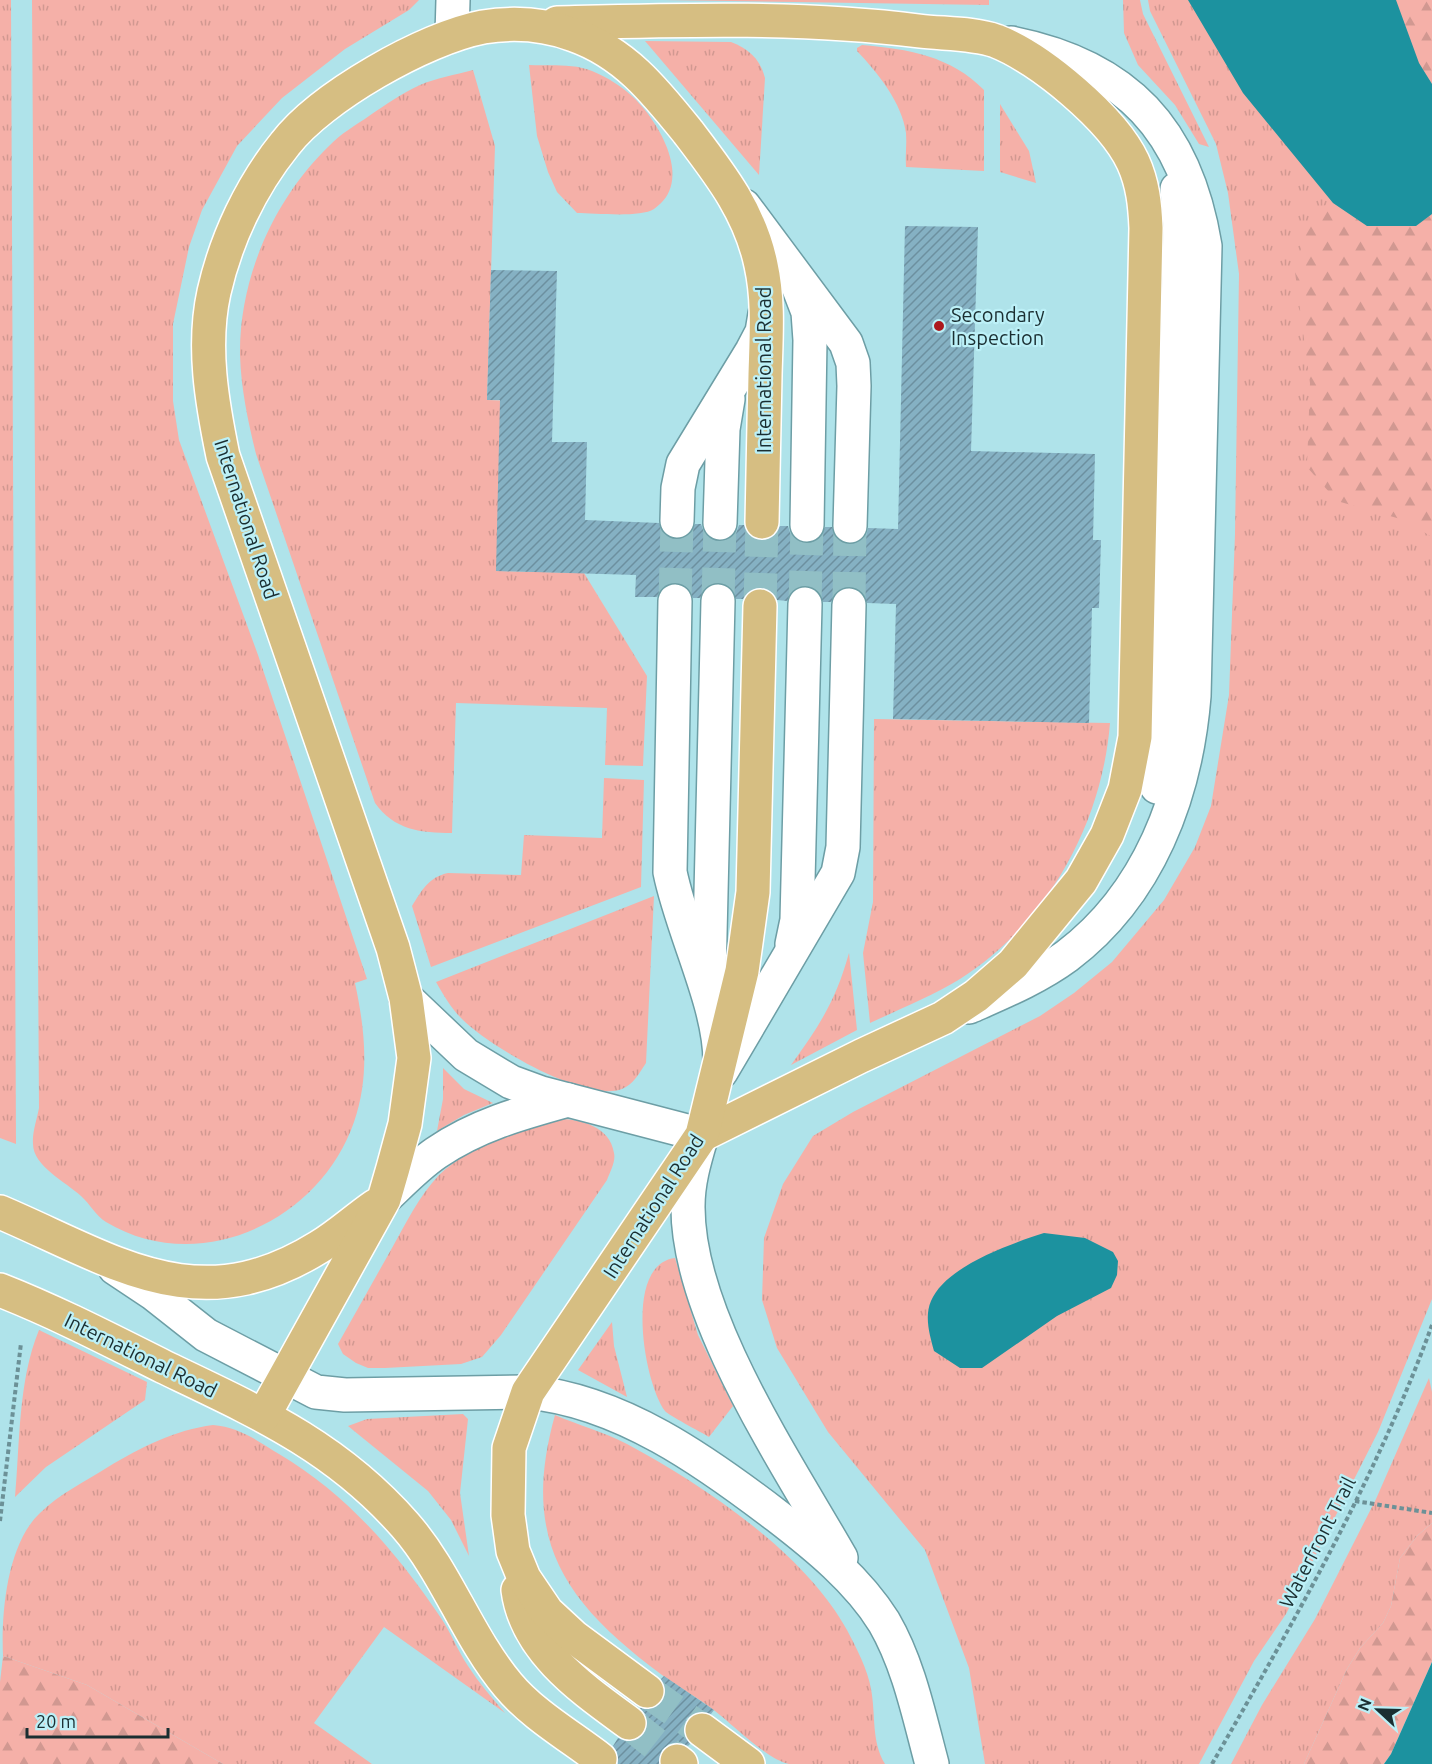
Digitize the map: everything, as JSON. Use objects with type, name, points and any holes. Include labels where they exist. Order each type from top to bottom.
[{"type":"main road","points":[[527,24],[728,19],[862,24],[993,40],[1021,52],[1051,73],[1116,135],[1133,161],[1144,192],[1146,228],[1135,737],[1125,789],[1107,835],[1081,881],[1013,964],[976,996],[943,1018],[702,1135]]},
{"type":"main road","name":"International Road","points":[[264,1414],[384,1199],[405,1124],[414,1058],[406,998],[368,876],[223,456],[213,407],[208,349],[214,293],[228,246],[249,198],[286,142],[323,108],[397,61],[452,35],[484,27],[527,24],[573,34],[604,48],[632,67],[655,90],[730,188],[747,221],[761,265],[767,307],[762,522]]},
{"type":"main road","name":"International Road","points":[[647,1690],[574,1637],[547,1612],[524,1578],[513,1551],[508,1515],[508,1459],[512,1438],[528,1392],[702,1135],[742,971],[753,892],[760,606]]},
{"type":"main road","points":[[12,1217],[104,1260],[160,1279],[210,1283],[248,1277],[276,1268],[319,1247],[384,1199]]},
{"type":"main road","name":"International Road","points":[[8,1293],[264,1414],[341,1462],[373,1490],[427,1551],[489,1658],[509,1686],[530,1706],[600,1759]]},
{"type":"main road","points":[[513,1551],[518,1594],[537,1637],[552,1660],[574,1682],[629,1723]]},
{"type":"main road","points":[[702,1730],[748,1764]]},
{"type":"street","points":[[452,35],[453,0]]},
{"type":"street","points":[[943,1018],[1032,979],[1101,928],[1126,896],[1150,858],[1181,780],[1191,737],[1205,246],[1199,210],[1186,173],[1162,129],[1122,87],[1085,67],[1022,45],[993,40]]},
{"type":"street","points":[[730,188],[835,324],[846,343],[853,363],[850,526]]},
{"type":"street","points":[[783,257],[808,312],[810,340],[807,525]]},
{"type":"street","points":[[677,521],[678,488],[683,464],[762,332],[767,307]]},
{"type":"street","points":[[720,523],[724,412],[738,375]]},
{"type":"street","points":[[675,601],[670,873],[675,898],[719,1034],[720,1064]]},
{"type":"street","points":[[715,1019],[709,983],[718,601]]},
{"type":"street","points":[[783,968],[795,937],[797,920],[805,604]]},
{"type":"street","points":[[711,1096],[728,1059],[831,888],[841,860],[849,605]]},
{"type":"street","points":[[406,998],[466,1055],[490,1071],[541,1093],[702,1135],[692,1169],[688,1206],[692,1250],[711,1314],[740,1379],[856,1586]]},
{"type":"street","points":[[384,1199],[434,1154],[469,1133],[507,1116],[570,1100]]},
{"type":"street","points":[[104,1260],[154,1294],[206,1335],[316,1392],[332,1395],[528,1392],[554,1394],[639,1426],[685,1452],[739,1486],[810,1541],[856,1586],[883,1621],[901,1656],[932,1764]]},
{"type":"path","name":"Waterfront Trail","points":[[1212,1764],[1293,1623],[1355,1501],[1418,1364],[1432,1325]]},
{"type":"path","points":[[0,1521],[21,1342],[18,1337]]},
{"type":"path","points":[[1355,1501],[1432,1513]]},
{"type":"green space","points":[[0,0],[11,0],[16,1144],[0,1138]]},
{"type":"green space","points":[[32,0],[419,0],[409,10],[345,49],[282,98],[237,146],[202,210],[189,247],[173,324],[173,401],[179,440],[258,655],[367,979],[355,983],[364,1053],[359,1105],[354,1122],[337,1157],[314,1187],[285,1212],[252,1230],[216,1241],[179,1244],[142,1238],[106,1222],[81,1196],[51,1173],[34,1152],[34,1131],[39,1108]]},
{"type":"green space","points":[[662,0],[989,0],[989,5]]},
{"type":"green space","points":[[1123,0],[1140,0],[1143,14],[1209,147],[1199,144],[1175,105],[1138,65],[1124,33]]},
{"type":"green space","points":[[1148,0],[1432,0],[1432,1299],[1378,1432],[1286,1614],[1254,1661],[1199,1764],[985,1764],[969,1668],[925,1550],[828,1432],[777,1348],[762,1300],[764,1238],[783,1184],[813,1136],[853,1112],[1040,1016],[1074,993],[1112,962],[1164,900],[1195,847],[1211,806],[1229,695],[1235,534],[1239,274],[1228,193],[1216,144],[1150,11]]},
{"type":"green space","points":[[1396,0],[1432,0],[1432,84],[1419,63]]},
{"type":"green space","points":[[645,41],[731,42],[753,56],[760,65],[765,78],[759,175]]},
{"type":"green space","points":[[862,45],[928,56],[957,69],[984,90],[984,171],[906,167],[904,122],[881,79],[857,51],[857,48]]},
{"type":"green space","points":[[529,65],[585,68],[620,86],[644,109],[662,137],[669,152],[672,168],[672,184],[666,197],[654,209],[628,214],[577,213],[557,192],[537,136]]},
{"type":"green space","points":[[473,70],[495,146],[487,400],[519,401],[497,571],[584,573],[647,676],[643,766],[605,765],[607,708],[456,703],[452,833],[441,833],[419,831],[400,824],[382,812],[375,803],[256,454],[242,380],[241,326],[253,269],[264,241],[276,215],[309,167],[338,138],[400,95],[439,78]]},
{"type":"green space","points":[[1000,104],[1029,151],[1036,183],[1000,172]]},
{"type":"green space","points":[[1333,203],[1367,226],[1416,226],[1432,214],[1432,537],[1404,520],[1337,501],[1307,467],[1310,383],[1295,272],[1311,210]]},
{"type":"green space","points":[[874,719],[1110,723],[1105,761],[1082,834],[1065,868],[1044,900],[1019,930],[991,956],[960,979],[870,1023],[863,953],[873,902]]},
{"type":"green space","points":[[604,778],[644,780],[641,887],[431,967],[412,906],[427,885],[448,873],[521,875],[524,835],[602,838]]},
{"type":"green space","points":[[654,896],[646,1063],[633,1081],[622,1089],[605,1091],[585,1088],[562,1080],[514,1057],[462,1019],[436,982]]},
{"type":"green space","points":[[849,953],[857,1030],[791,1065],[826,1012],[839,985]]},
{"type":"green space","points":[[443,1068],[464,1089],[493,1103],[464,1115],[437,1131],[443,1099]]},
{"type":"green space","points":[[558,1119],[593,1126],[607,1136],[614,1156],[612,1166],[607,1180],[501,1335],[482,1357],[461,1364],[368,1368],[343,1354],[338,1344],[413,1210],[439,1175],[464,1156],[495,1139],[528,1126]]},
{"type":"green space","points":[[675,1258],[698,1335],[733,1406],[709,1437],[665,1411],[657,1397],[645,1352],[643,1302],[649,1280],[659,1265]]},
{"type":"green space","points":[[612,1322],[614,1346],[627,1397],[578,1370]]},
{"type":"green space","points":[[39,1330],[147,1382],[145,1400],[46,1467],[15,1497],[23,1391]]},
{"type":"green space","points":[[1429,1378],[1432,1392],[1432,1523],[1417,1536],[1400,1558],[1391,1606],[1383,1623],[1360,1648],[1347,1669],[1304,1764],[1231,1764],[1262,1705],[1315,1619],[1376,1499]]},
{"type":"green space","points":[[463,1414],[468,1419],[460,1493],[469,1556],[451,1520],[428,1491],[348,1426],[367,1419]]},
{"type":"green space","points":[[555,1415],[618,1440],[687,1479],[749,1523],[805,1574],[828,1601],[847,1630],[861,1659],[871,1689],[878,1746],[885,1764],[789,1764],[771,1756],[709,1706],[662,1675],[599,1621],[576,1594],[559,1564],[548,1533],[543,1498],[546,1459]]},
{"type":"green space","points":[[213,1425],[248,1435],[263,1444],[304,1470],[349,1507],[389,1548],[407,1571],[441,1618],[472,1672],[505,1713],[384,1627],[314,1723],[372,1764],[223,1764],[87,1685],[3,1656],[3,1620],[8,1580],[20,1542],[40,1513],[64,1494],[133,1453],[172,1435]]},
{"type":"green space","points":[[1432,1523],[1432,1662],[1391,1754],[1384,1764],[1304,1764],[1347,1669],[1360,1648],[1383,1623],[1391,1606],[1400,1558],[1417,1536]]},
{"type":"green space","points":[[3,1656],[87,1685],[223,1764],[0,1764],[0,1682]]},
{"type":"water","points":[[1188,0],[1396,0],[1419,63],[1432,84],[1432,214],[1416,226],[1367,226],[1333,203],[1243,93]]},
{"type":"water","points":[[1044,1233],[1085,1238],[1113,1252],[1118,1261],[1117,1275],[1111,1288],[1057,1316],[982,1368],[960,1368],[934,1351],[928,1326],[928,1313],[931,1301],[939,1288],[950,1277],[980,1258]]},
{"type":"water","points":[[1432,1662],[1432,1764],[1384,1764],[1391,1754]]},
{"type":"building","points":[[905,226],[978,227],[971,451],[1095,454],[1093,540],[1101,540],[1099,608],[1092,608],[1089,723],[893,719],[896,604],[867,603],[859,589],[850,586],[840,589],[831,602],[823,602],[815,588],[806,585],[796,588],[787,601],[777,600],[770,590],[761,587],[751,590],[743,599],[736,599],[728,585],[719,582],[709,585],[700,598],[693,598],[685,585],[675,582],[665,585],[657,597],[635,597],[636,575],[496,571],[500,400],[487,400],[491,270],[557,271],[552,442],[587,442],[585,520],[659,523],[667,537],[677,540],[686,537],[695,524],[701,524],[710,539],[719,542],[729,539],[736,533],[739,525],[744,525],[752,538],[761,541],[772,538],[780,526],[788,526],[791,535],[797,541],[806,544],[817,541],[825,527],[832,527],[840,542],[850,545],[866,536],[868,528],[898,529]]},
{"type":"building","points":[[664,1676],[714,1710],[711,1714],[695,1713],[687,1718],[683,1728],[690,1744],[688,1746],[679,1742],[669,1744],[662,1750],[659,1764],[618,1764],[617,1752],[613,1746],[618,1738],[628,1742],[637,1740],[644,1734],[648,1724],[646,1715],[640,1708],[654,1708],[662,1703],[666,1693],[661,1679]]},
{"type":"tunnel","points":[[675,601],[677,521]]},
{"type":"tunnel","points":[[760,606],[762,522]]},
{"type":"tunnel","points":[[718,601],[720,523]]},
{"type":"tunnel","points":[[805,604],[807,525]]},
{"type":"tunnel","points":[[849,605],[850,526]]},
{"type":"tunnel","points":[[647,1691],[702,1730]]},
{"type":"tunnel","points":[[629,1723],[677,1761]]},
{"type":"place","name":"Secondary Inspection","points":[[939,326]]}]
